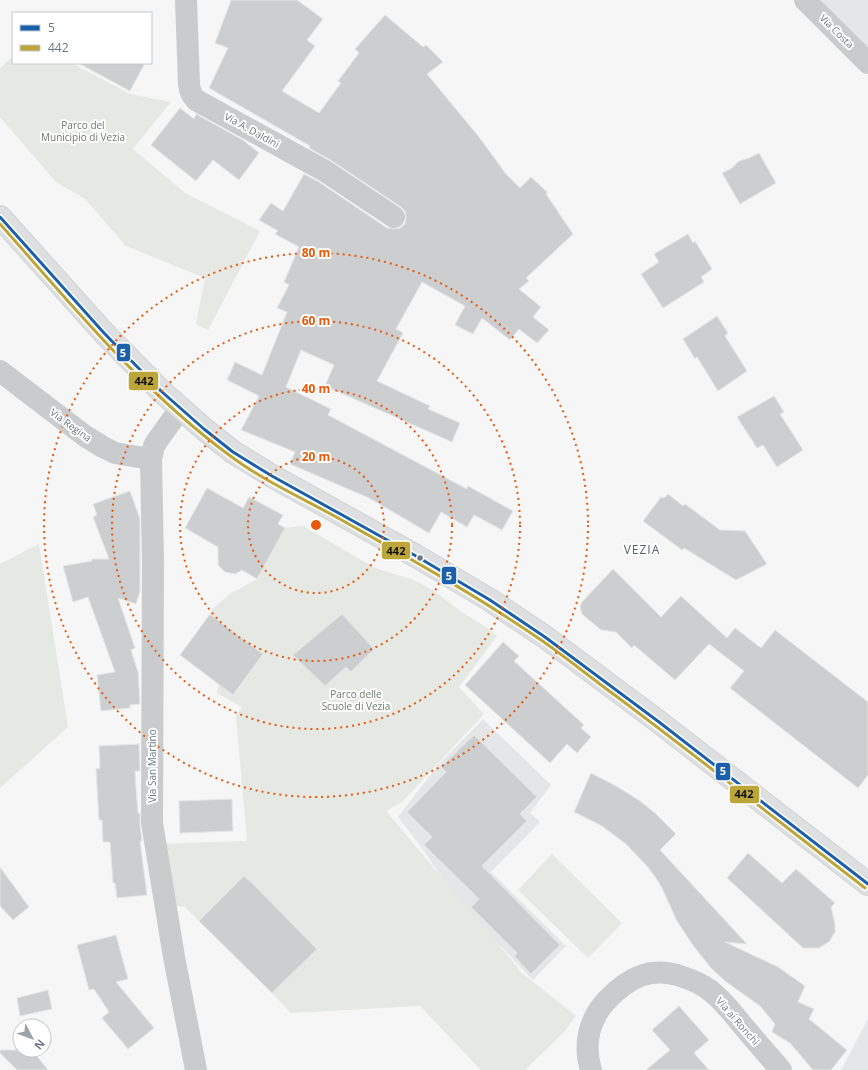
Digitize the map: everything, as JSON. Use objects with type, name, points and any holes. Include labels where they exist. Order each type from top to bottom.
[{"type":"main road","points":[[0,216],[104,334],[180,409],[204,429],[248,461],[272,476],[416,556],[490,600],[545,637],[647,713],[868,884]]},
{"type":"street","name":"Via A. Daldini","points":[[186,0],[189,84],[190,93],[193,97],[326,171],[394,217]]},
{"type":"street","name":"Via Costa","points":[[805,0],[868,63]]},
{"type":"street","name":"Via Regina","points":[[0,371],[85,436],[103,447],[126,455],[151,459]]},
{"type":"street","points":[[151,459],[154,446],[180,409]]},
{"type":"street","name":"Via San Martino","points":[[151,459],[153,561],[152,823],[174,957],[196,1070]]},
{"type":"street","name":"Via ai Ronchi","points":[[591,1070],[587,1047],[589,1033],[594,1018],[604,1003],[616,990],[628,982],[643,974],[658,972],[672,973],[708,988],[721,1000],[781,1070]]},
{"type":"shaded area","points":[[821,0],[868,0],[868,49]]},
{"type":"shaded area","points":[[483,719],[551,785],[530,813],[540,822],[491,872],[566,946],[533,980],[462,907],[419,844],[398,817],[438,765]]},
{"type":"shaded area","points":[[868,1019],[868,1070],[841,1070]]},
{"type":"green space","name":"Parco del Municipio di Vezia","points":[[12,57],[12,64],[74,64],[130,94],[171,102],[133,149],[185,193],[260,231],[208,330],[196,324],[205,278],[126,246],[85,199],[56,182],[0,117],[0,68]]},
{"type":"green space","name":"Parco delle Scuole di Vezia","points":[[303,526],[375,568],[414,580],[433,590],[460,611],[486,627],[497,636],[459,687],[484,714],[402,802],[386,811],[518,968],[517,969],[576,1016],[563,1033],[525,1070],[481,1070],[420,1006],[291,1013],[272,993],[317,948],[244,876],[199,921],[185,907],[165,904],[155,844],[247,841],[236,716],[242,707],[217,693],[219,684],[234,695],[263,654],[210,614],[212,609],[230,594],[257,579],[285,528]]},
{"type":"green space","points":[[39,544],[68,727],[0,788],[0,564]]},
{"type":"green space","points":[[552,854],[622,923],[588,958],[518,890]]},
{"type":"building","points":[[231,0],[297,0],[323,19],[307,40],[315,46],[282,91],[319,113],[341,83],[338,81],[359,53],[355,49],[385,15],[423,47],[426,45],[443,62],[427,74],[479,137],[506,174],[520,188],[531,177],[547,192],[546,194],[573,234],[526,278],[529,281],[519,289],[541,307],[533,317],[549,330],[537,343],[519,329],[510,340],[482,318],[473,334],[455,325],[465,306],[422,282],[396,329],[403,333],[377,381],[430,406],[428,409],[460,423],[452,442],[325,386],[334,365],[301,350],[286,387],[331,409],[328,415],[467,489],[468,486],[513,511],[502,530],[474,515],[467,527],[441,512],[429,533],[369,498],[290,464],[295,452],[241,430],[259,396],[227,380],[235,362],[262,375],[287,312],[277,308],[289,285],[284,282],[299,247],[275,234],[278,231],[259,220],[271,203],[283,211],[304,174],[319,182],[387,228],[400,228],[405,224],[406,217],[405,211],[401,207],[332,161],[309,148],[310,146],[209,88],[228,48],[215,43]]},
{"type":"building","points":[[80,64],[144,64],[130,91]]},
{"type":"building","points":[[180,108],[194,119],[196,114],[243,140],[259,153],[239,180],[213,160],[196,181],[151,145]]},
{"type":"building","points":[[759,153],[776,183],[740,204],[722,173],[732,168],[739,161]]},
{"type":"building","points":[[688,234],[693,243],[695,241],[712,269],[701,277],[704,282],[663,308],[641,274],[659,262],[654,254]]},
{"type":"building","points":[[717,316],[728,333],[725,336],[747,371],[718,391],[697,357],[695,359],[683,339]]},
{"type":"building","points":[[774,396],[784,412],[780,414],[803,450],[777,467],[763,445],[757,448],[737,417]]},
{"type":"building","points":[[207,488],[243,508],[249,497],[283,515],[278,524],[285,528],[257,579],[242,570],[235,574],[225,572],[218,565],[218,547],[185,528]]},
{"type":"building","points":[[130,491],[140,519],[140,591],[136,604],[118,598],[135,648],[131,650],[138,672],[140,704],[130,705],[130,708],[101,711],[97,675],[115,672],[88,597],[73,602],[63,566],[92,561],[92,559],[109,559],[93,517],[97,515],[93,504]]},
{"type":"building","points":[[668,494],[683,506],[685,504],[720,530],[745,531],[767,564],[736,580],[684,548],[682,550],[643,521],[661,497],[664,498]]},
{"type":"building","points":[[613,569],[661,617],[681,596],[727,638],[735,628],[761,648],[775,630],[868,702],[868,775],[858,788],[730,688],[744,671],[709,644],[675,680],[634,645],[632,648],[616,632],[601,630],[582,614],[580,606],[582,602]]},
{"type":"building","points":[[210,614],[263,654],[233,695],[180,655]]},
{"type":"building","points":[[342,614],[374,649],[351,672],[346,667],[325,686],[293,655]]},
{"type":"building","points":[[503,642],[519,656],[514,661],[584,725],[581,728],[591,737],[577,753],[567,744],[550,763],[465,685]]},
{"type":"building","points":[[474,735],[537,797],[520,814],[527,821],[482,866],[560,945],[531,974],[514,956],[517,953],[471,907],[479,899],[424,845],[432,837],[407,812],[446,772],[441,767]]},
{"type":"building","points":[[139,744],[140,771],[135,771],[142,841],[140,841],[147,895],[117,898],[115,883],[113,883],[110,842],[103,842],[102,820],[99,820],[96,769],[100,768],[99,746]]},
{"type":"building","points":[[591,773],[640,801],[656,814],[676,834],[660,850],[747,944],[725,942],[778,967],[805,986],[798,1002],[814,1009],[809,1019],[847,1050],[831,1070],[813,1070],[790,1043],[772,1032],[775,1024],[760,1006],[725,981],[711,968],[692,944],[675,918],[676,919],[662,888],[647,866],[626,844],[602,826],[574,812]]},
{"type":"building","points":[[232,799],[233,831],[180,833],[179,801]]},
{"type":"building","points":[[748,853],[782,883],[796,869],[835,903],[831,907],[835,924],[835,932],[829,942],[819,948],[803,948],[727,878]]},
{"type":"building","points":[[0,867],[29,907],[13,920],[0,906]]},
{"type":"building","points":[[244,876],[317,949],[272,993],[199,921]]},
{"type":"building","points":[[116,935],[128,979],[116,982],[154,1028],[128,1049],[102,1018],[109,1012],[94,989],[89,990],[77,945]]},
{"type":"building","points":[[48,990],[52,1009],[20,1016],[17,998]]},
{"type":"building","points":[[679,1006],[709,1040],[694,1053],[709,1070],[646,1070],[670,1050],[652,1030]]},
{"type":"building","points":[[0,1050],[12,1050],[12,1058],[38,1058],[48,1070],[17,1070],[0,1053]]},
{"type":"transit line","name":"5","points":[[0,217],[104,333],[161,391],[233,452],[272,476],[416,556],[490,600],[545,637],[659,722],[868,884]]},
{"type":"transit line","name":"442","points":[[0,224],[108,346],[166,403],[229,455],[268,481],[338,518],[492,607],[541,640],[679,744],[865,888]]},
{"type":"district","name":"VEZIA","points":[[642,550]]}]
